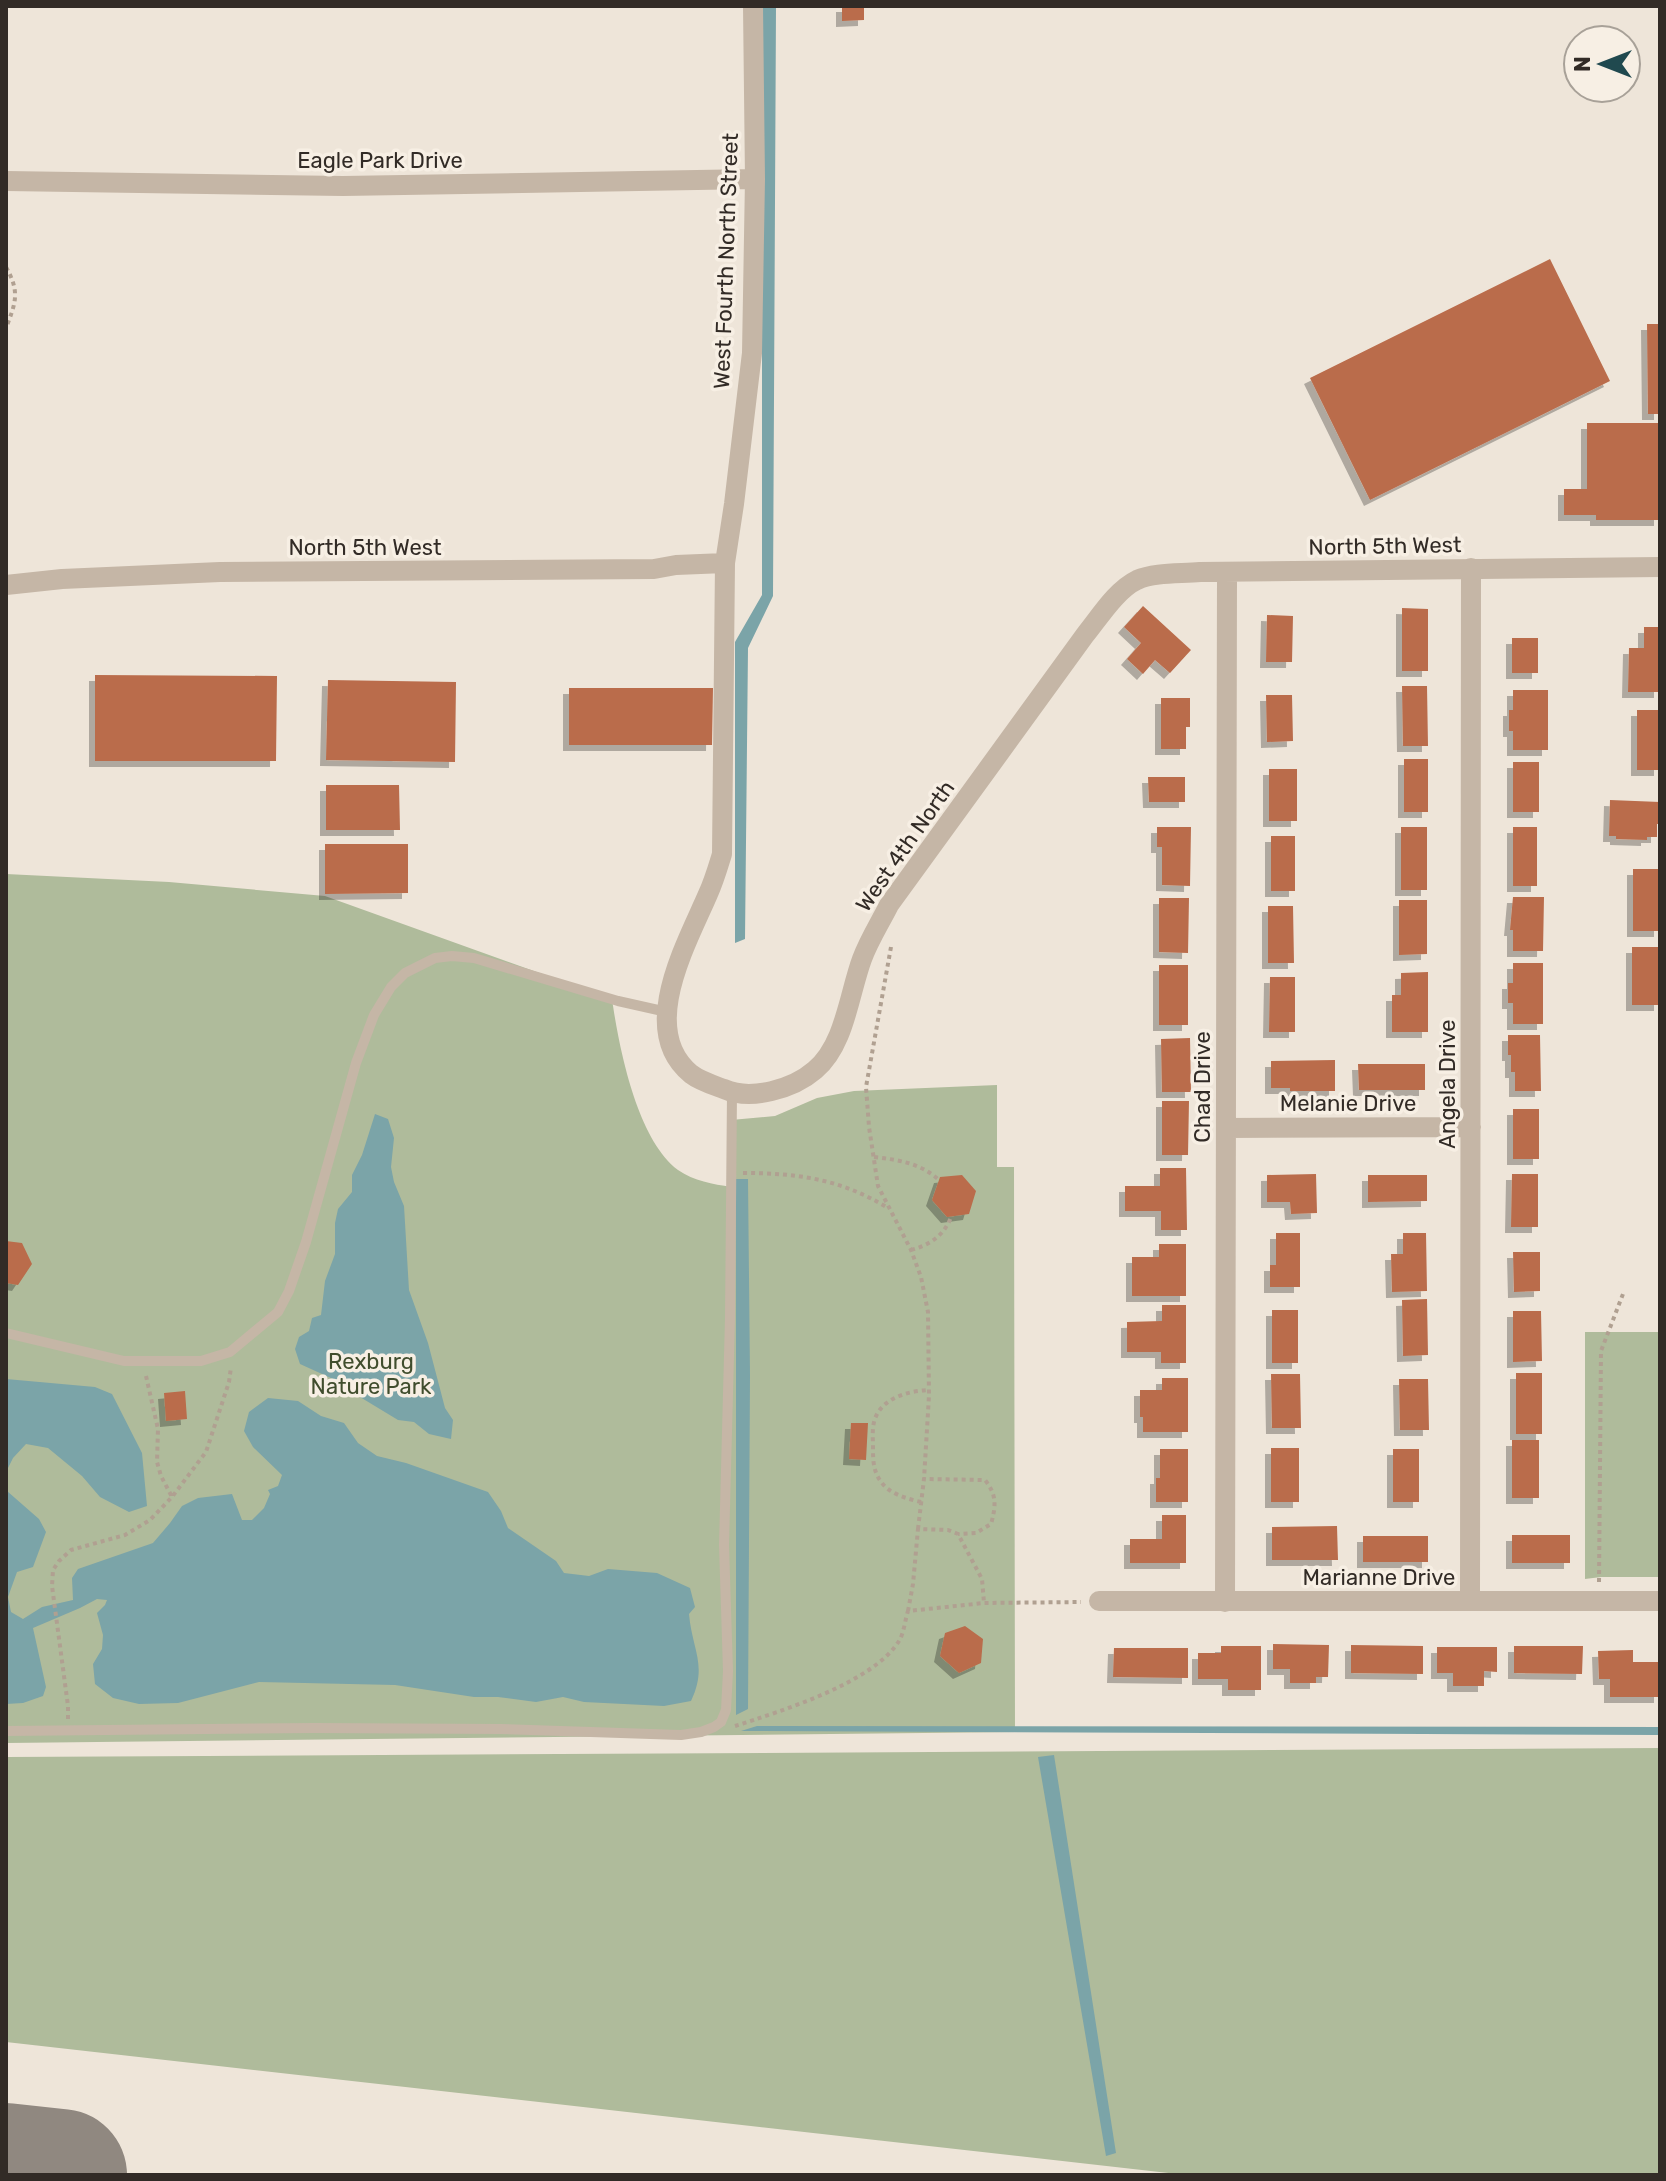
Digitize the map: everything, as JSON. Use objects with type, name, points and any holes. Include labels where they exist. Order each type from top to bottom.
[{"type":"street","name":"West Fourth North Street","points":[[725,563],[752,353],[755,179],[753,6]]},
{"type":"street","name":"Eagle Park Drive","points":[[6,181],[343,186],[755,179]]},
{"type":"street","name":"North 5th West","points":[[6,585],[62,579],[220,572],[654,569],[725,563]]},
{"type":"street","name":"West 4th North","points":[[725,563],[722,854],[672,979],[667,1012],[671,1048],[681,1063],[691,1074],[732,1093],[773,1091],[816,1070],[842,1027],[861,962],[889,905],[1085,635],[1117,597]]},
{"type":"street","name":"North 5th West","points":[[1117,597],[1134,581],[1148,577],[1227,572],[1660,567]]},
{"type":"street","name":"Angela Drive","points":[[1470,1600],[1471,568]]},
{"type":"street","name":"Chad Drive","points":[[1225,1602],[1227,572]]},
{"type":"street","name":"Melanie Drive","points":[[1226,1128],[1471,1127]]},
{"type":"street","name":"Marianne Drive","points":[[1099,1601],[1660,1601]]},
{"type":"lane","points":[[6,1333],[124,1361],[201,1361],[230,1352],[278,1312],[289,1291],[306,1242],[356,1063],[374,1015],[391,987],[405,973],[435,958],[474,958],[618,1001],[667,1012]]},
{"type":"lane","points":[[6,1731],[345,1728],[681,1735],[701,1732],[721,1722],[726,1710],[728,1671],[724,1545],[732,1093]]},
{"type":"path","points":[[6,267],[15,283],[16,299],[6,328]]},
{"type":"path","points":[[701,1732],[729,1728],[782,1711],[856,1678],[883,1658],[899,1640],[908,1611],[924,1479],[929,1390],[928,1312],[921,1277],[911,1250],[878,1186],[866,1087],[892,939]]},
{"type":"path","points":[[874,1157],[909,1162],[939,1180]]},
{"type":"path","points":[[731,1173],[817,1179],[857,1190],[890,1210]]},
{"type":"path","points":[[911,1250],[931,1242],[947,1227],[951,1217]]},
{"type":"path","points":[[1599,1582],[1601,1351],[1623,1294]]},
{"type":"path","points":[[65,1730],[68,1706],[52,1586],[53,1570],[71,1550],[125,1535],[150,1520],[172,1497],[206,1452],[229,1382],[234,1349]]},
{"type":"path","points":[[144,1361],[158,1429],[157,1462],[172,1497]]},
{"type":"path","points":[[921,1502],[883,1485],[875,1471],[873,1458],[874,1422],[880,1408],[897,1397],[913,1391],[929,1390]]},
{"type":"path","points":[[918,1529],[976,1533],[991,1524],[995,1508],[993,1490],[985,1480],[924,1479]]},
{"type":"path","points":[[958,1534],[982,1579],[984,1603]]},
{"type":"path","points":[[908,1611],[984,1603],[1099,1601]]},
{"type":"green space","name":"Rexburg Nature Park","points":[[6,874],[169,882],[325,896],[612,999],[632,1091],[651,1137],[678,1170],[711,1183],[731,1187],[731,1120],[775,1116],[817,1098],[854,1091],[997,1085],[997,1167],[1014,1167],[1015,1732],[6,1743]]},
{"type":"green space","points":[[1585,1332],[1660,1332],[1660,1577],[1585,1579]]},
{"type":"green space","points":[[1660,1748],[1660,2175],[1186,2175],[6,2042],[6,1757]]},
{"type":"water","points":[[762,6],[776,6],[773,596],[748,648],[745,939],[735,943],[735,642],[762,595]]},
{"type":"water","points":[[375,1114],[388,1119],[394,1138],[391,1167],[404,1206],[409,1290],[428,1343],[445,1408],[453,1420],[451,1439],[429,1434],[414,1422],[398,1420],[344,1384],[300,1364],[295,1349],[299,1337],[309,1331],[312,1318],[321,1315],[325,1281],[335,1254],[338,1209],[352,1192],[352,1175]]},
{"type":"water","points":[[736,1179],[748,1179],[750,1375],[748,1709],[736,1715]]},
{"type":"water","points":[[6,1379],[95,1387],[112,1394],[142,1453],[147,1506],[129,1512],[100,1497],[82,1476],[48,1448],[26,1444],[13,1458],[6,1472]]},
{"type":"water","points":[[268,1398],[298,1401],[321,1416],[344,1423],[358,1443],[377,1456],[488,1492],[508,1528],[556,1561],[564,1573],[589,1576],[608,1569],[657,1573],[690,1588],[695,1607],[689,1614],[699,1667],[691,1701],[664,1706],[584,1702],[563,1697],[536,1702],[474,1697],[395,1685],[259,1682],[178,1703],[139,1704],[113,1698],[95,1684],[93,1664],[102,1649],[103,1635],[97,1613],[107,1600],[97,1599],[33,1628],[46,1687],[43,1696],[23,1703],[6,1704],[6,1487],[39,1519],[46,1532],[33,1567],[17,1572],[8,1597],[11,1612],[23,1619],[42,1607],[73,1600],[72,1578],[78,1569],[153,1543],[182,1506],[198,1498],[232,1494],[242,1520],[252,1520],[264,1508],[270,1494],[268,1490],[278,1486],[282,1475],[253,1447],[244,1431],[249,1412]]},
{"type":"water","points":[[757,1726],[1660,1727],[1660,1735],[741,1731]]},
{"type":"water","points":[[1054,1755],[1116,2153],[1106,2156],[1038,1757]]},
{"type":"building","points":[[842,6],[864,6],[864,20],[842,21]]},
{"type":"building","points":[[1550,259],[1610,381],[1370,500],[1310,378]]},
{"type":"building","points":[[1647,324],[1660,324],[1660,414],[1648,414]]},
{"type":"building","points":[[1587,423],[1660,423],[1660,520],[1596,520],[1596,515],[1564,515],[1564,489],[1587,489]]},
{"type":"building","points":[[1143,606],[1191,650],[1170,673],[1155,660],[1143,674],[1127,659],[1141,643],[1124,627]]},
{"type":"building","points":[[1402,608],[1428,609],[1428,671],[1402,671]]},
{"type":"building","points":[[1267,615],[1293,616],[1292,662],[1266,662]]},
{"type":"building","points":[[1644,627],[1660,627],[1660,692],[1628,692],[1629,648],[1644,648]]},
{"type":"building","points":[[1512,638],[1538,638],[1538,673],[1512,673]]},
{"type":"building","points":[[95,675],[277,676],[276,761],[95,761]]},
{"type":"building","points":[[328,680],[456,682],[455,762],[326,760]]},
{"type":"building","points":[[1402,686],[1427,686],[1428,746],[1403,746]]},
{"type":"building","points":[[569,688],[713,688],[712,745],[569,745]]},
{"type":"building","points":[[1513,690],[1548,690],[1548,750],[1513,750],[1509,710],[1513,710]]},
{"type":"building","points":[[1266,695],[1292,695],[1293,741],[1267,742]]},
{"type":"building","points":[[1161,698],[1190,698],[1186,749],[1161,749]]},
{"type":"building","points":[[1637,710],[1660,710],[1660,770],[1637,770]]},
{"type":"building","points":[[1404,759],[1428,759],[1428,812],[1404,812]]},
{"type":"building","points":[[1513,762],[1539,762],[1539,812],[1513,812]]},
{"type":"building","points":[[1269,769],[1297,769],[1297,821],[1269,821]]},
{"type":"building","points":[[1148,777],[1185,777],[1185,802],[1149,802]]},
{"type":"building","points":[[326,785],[399,785],[400,830],[326,830]]},
{"type":"building","points":[[1610,800],[1660,802],[1657,837],[1647,837],[1647,840],[1609,836]]},
{"type":"building","points":[[1157,827],[1191,827],[1190,886],[1162,885],[1162,847],[1157,847]]},
{"type":"building","points":[[1401,827],[1427,827],[1427,890],[1401,890]]},
{"type":"building","points":[[1513,827],[1537,827],[1537,886],[1513,886]]},
{"type":"building","points":[[1271,836],[1295,836],[1295,891],[1271,891]]},
{"type":"building","points":[[325,844],[408,844],[408,893],[325,894]]},
{"type":"building","points":[[1633,869],[1660,869],[1660,931],[1633,931]]},
{"type":"building","points":[[1513,897],[1544,897],[1543,951],[1513,951],[1513,930],[1510,930]]},
{"type":"building","points":[[1159,898],[1189,898],[1188,953],[1159,952]]},
{"type":"building","points":[[1399,900],[1427,900],[1427,954],[1399,955]]},
{"type":"building","points":[[1268,906],[1293,906],[1294,963],[1268,963]]},
{"type":"building","points":[[1632,947],[1660,947],[1660,1005],[1632,1005]]},
{"type":"building","points":[[1513,963],[1543,963],[1543,1024],[1513,1024],[1513,1003],[1508,1003],[1508,983],[1513,983]]},
{"type":"building","points":[[1159,965],[1188,965],[1188,1025],[1159,1025]]},
{"type":"building","points":[[1428,972],[1428,1032],[1392,1032],[1392,995],[1401,995],[1401,973]]},
{"type":"building","points":[[1270,977],[1295,977],[1295,1032],[1269,1032]]},
{"type":"building","points":[[1508,1035],[1540,1035],[1541,1091],[1515,1091],[1515,1072],[1511,1072],[1511,1055],[1508,1055]]},
{"type":"building","points":[[1190,1038],[1191,1092],[1162,1092],[1161,1039]]},
{"type":"building","points":[[1335,1060],[1335,1091],[1271,1088],[1271,1061]]},
{"type":"building","points":[[1358,1064],[1425,1064],[1425,1090],[1359,1090]]},
{"type":"building","points":[[1162,1101],[1189,1101],[1188,1155],[1162,1155]]},
{"type":"building","points":[[1513,1109],[1539,1109],[1539,1159],[1513,1159]]},
{"type":"building","points":[[1160,1168],[1186,1168],[1187,1230],[1161,1230],[1161,1211],[1125,1211],[1125,1186],[1160,1186]]},
{"type":"building","points":[[1316,1174],[1317,1213],[1291,1214],[1290,1202],[1267,1202],[1267,1175]]},
{"type":"building","points":[[1512,1174],[1538,1174],[1538,1227],[1511,1227]]},
{"type":"building","points":[[962,1175],[976,1191],[969,1214],[947,1217],[932,1200],[940,1177]]},
{"type":"building","points":[[1368,1175],[1427,1175],[1427,1201],[1368,1202]]},
{"type":"building","points":[[1276,1233],[1300,1233],[1300,1287],[1270,1287],[1270,1265],[1276,1265]]},
{"type":"building","points":[[1403,1233],[1426,1233],[1427,1291],[1392,1292],[1391,1254],[1403,1254]]},
{"type":"building","points":[[6,1241],[22,1243],[32,1264],[18,1285],[6,1283]]},
{"type":"building","points":[[1159,1244],[1186,1244],[1186,1296],[1132,1296],[1132,1257],[1159,1257]]},
{"type":"building","points":[[1513,1252],[1540,1252],[1540,1291],[1514,1292]]},
{"type":"building","points":[[1427,1299],[1428,1355],[1403,1356],[1402,1300]]},
{"type":"building","points":[[1162,1305],[1186,1305],[1186,1363],[1161,1363],[1161,1352],[1127,1352],[1127,1322],[1162,1321]]},
{"type":"building","points":[[1272,1310],[1298,1310],[1298,1363],[1272,1363]]},
{"type":"building","points":[[1513,1311],[1541,1311],[1542,1361],[1513,1362]]},
{"type":"building","points":[[1516,1373],[1542,1373],[1542,1434],[1516,1434]]},
{"type":"building","points":[[1271,1374],[1300,1374],[1301,1428],[1272,1428]]},
{"type":"building","points":[[1162,1378],[1188,1378],[1188,1432],[1143,1432],[1140,1390],[1162,1390]]},
{"type":"building","points":[[1399,1379],[1428,1379],[1429,1430],[1400,1430]]},
{"type":"building","points":[[185,1391],[187,1419],[166,1421],[164,1393]]},
{"type":"building","points":[[851,1423],[868,1423],[866,1460],[849,1459]]},
{"type":"building","points":[[1512,1440],[1539,1440],[1539,1498],[1512,1498]]},
{"type":"building","points":[[1271,1448],[1299,1448],[1299,1502],[1271,1502]]},
{"type":"building","points":[[1160,1449],[1188,1449],[1188,1502],[1156,1502]]},
{"type":"building","points":[[1393,1449],[1419,1449],[1419,1502],[1393,1502]]},
{"type":"building","points":[[1162,1515],[1186,1515],[1186,1563],[1130,1563],[1130,1539],[1162,1539]]},
{"type":"building","points":[[1337,1526],[1338,1560],[1272,1560],[1272,1527]]},
{"type":"building","points":[[1512,1535],[1570,1535],[1570,1563],[1512,1563]]},
{"type":"building","points":[[1363,1536],[1428,1536],[1428,1562],[1363,1562]]},
{"type":"building","points":[[965,1626],[983,1639],[981,1663],[959,1673],[940,1656],[945,1633]]},
{"type":"building","points":[[1273,1644],[1329,1645],[1328,1677],[1316,1677],[1316,1683],[1290,1683],[1290,1669],[1273,1669]]},
{"type":"building","points":[[1351,1645],[1423,1646],[1423,1674],[1351,1673]]},
{"type":"building","points":[[1221,1646],[1261,1646],[1261,1690],[1228,1690],[1228,1679],[1198,1679],[1198,1653],[1221,1653]]},
{"type":"building","points":[[1514,1646],[1583,1646],[1582,1674],[1514,1673]]},
{"type":"building","points":[[1437,1647],[1497,1647],[1497,1672],[1484,1671],[1484,1686],[1453,1686],[1453,1673],[1437,1673]]},
{"type":"building","points":[[1114,1648],[1188,1648],[1188,1678],[1113,1677]]},
{"type":"building","points":[[1633,1650],[1633,1662],[1660,1662],[1660,1697],[1610,1697],[1610,1679],[1599,1679],[1598,1651]]},
{"type":"runway","points":[[6,2169],[61,2175]]}]
